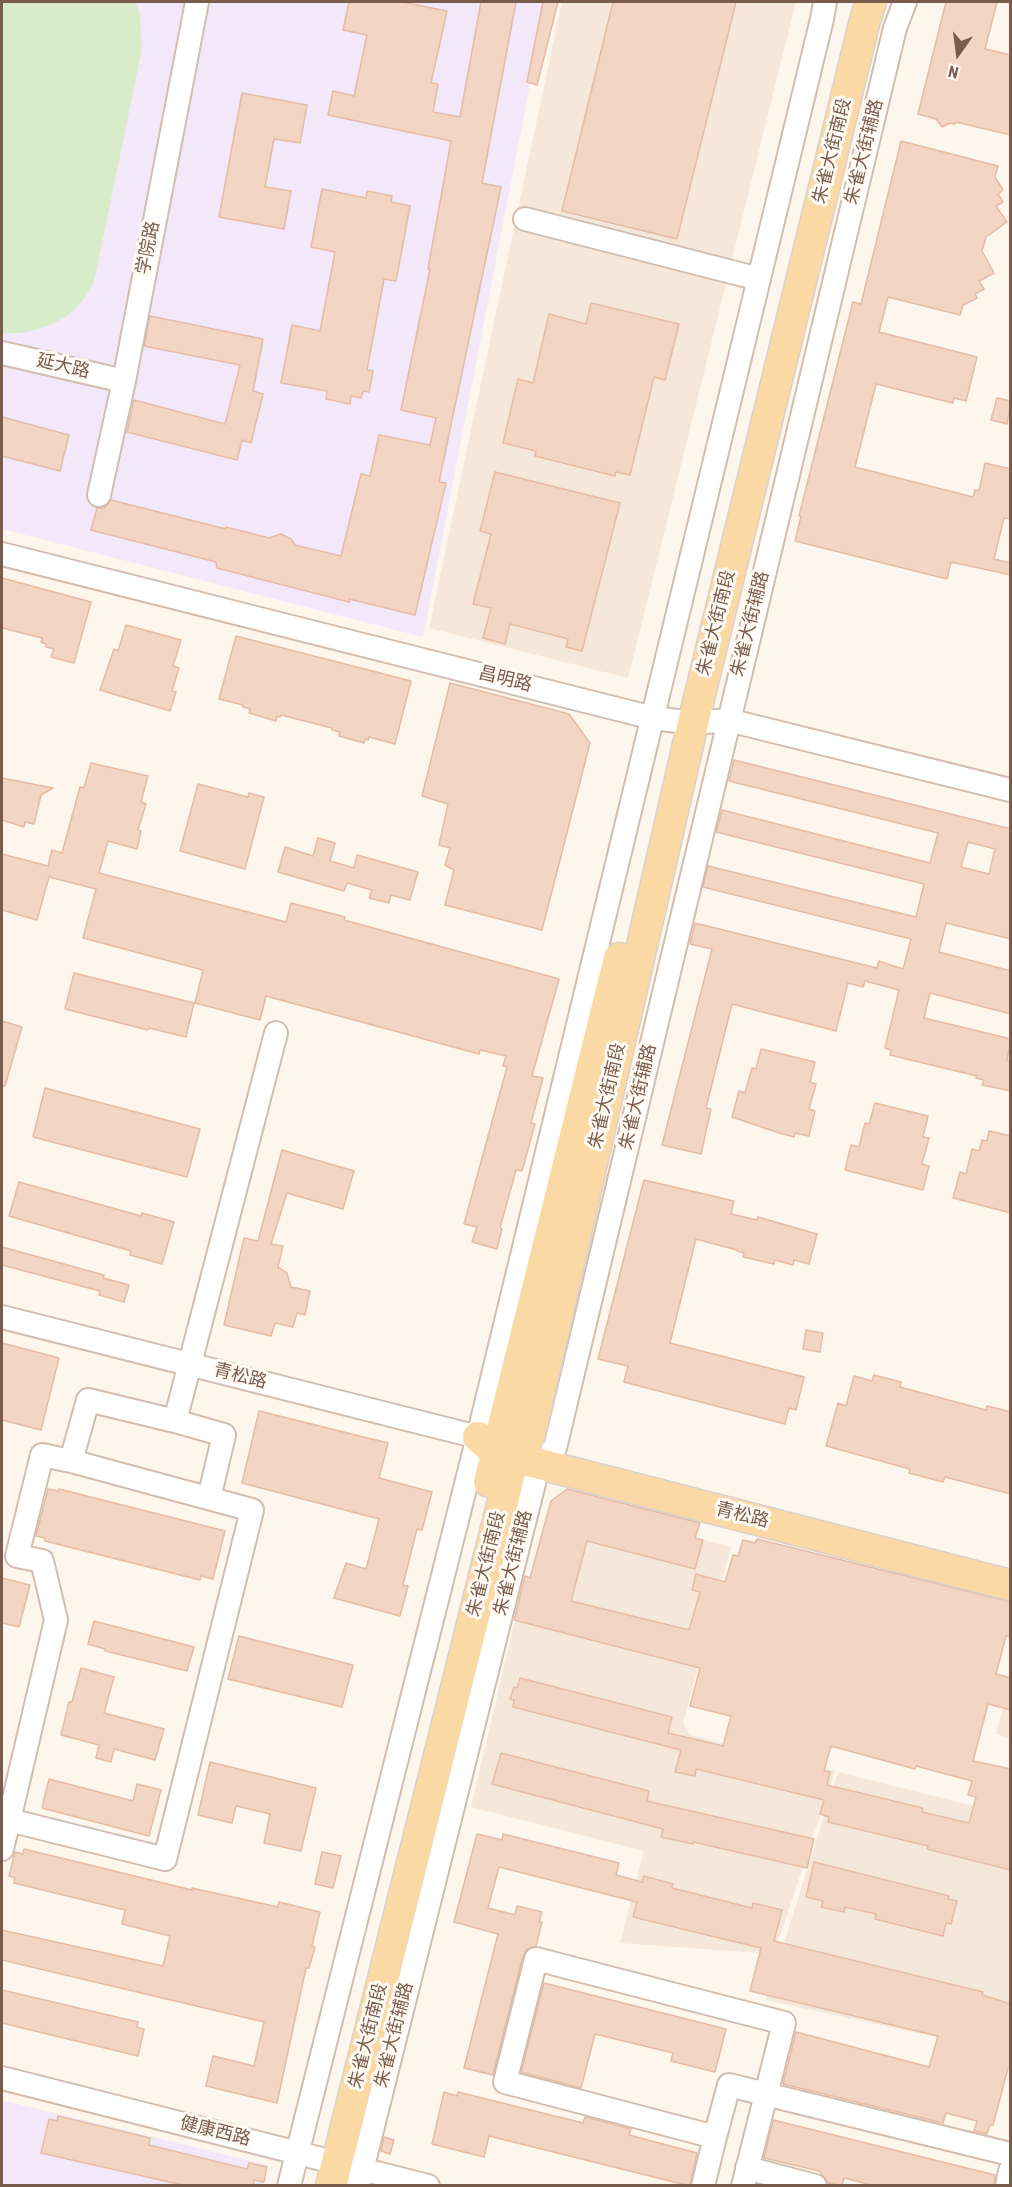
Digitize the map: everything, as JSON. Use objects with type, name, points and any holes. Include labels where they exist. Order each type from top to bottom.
[{"type":"main road","name":"朱雀大街南段","points":[[312,2186],[334,2168],[516,1448],[671,743],[673,721],[850,2]]},
{"type":"main road","name":"朱雀大街南段","points":[[673,721],[871,2]]},
{"type":"main road","name":"青松路","points":[[516,1448],[1011,1566]]},
{"type":"main road","name":"青松路","points":[[516,1448],[1011,1585]]},
{"type":"street","name":"学院路","points":[[99,495],[124,381],[197,2]]},
{"type":"street","points":[[673,721],[759,279],[825,2]]},
{"type":"street","name":"朱雀大街辅路","points":[[289,2186],[334,2168],[516,1448],[728,720],[895,28],[905,2]]},
{"type":"street","points":[[525,219],[759,279]]},
{"type":"street","name":"延大路","points":[[2,353],[124,381]]},
{"type":"street","name":"昌明路","points":[[2,554],[673,721],[728,720],[1011,790]]},
{"type":"street","points":[[175,1421],[276,1033]]},
{"type":"street","name":"青松路","points":[[2,1317],[516,1448]]},
{"type":"street","points":[[71,1461],[88,1400],[175,1421],[224,1435],[209,1498]]},
{"type":"street","points":[[2,1849],[56,1620],[42,1561],[17,1556],[42,1455],[252,1510],[165,1859],[9,1820]]},
{"type":"street","points":[[715,2137],[505,2082],[536,1959],[784,2023],[745,2177],[815,2186]]},
{"type":"street","name":"健康西路","points":[[2,2078],[334,2168],[428,2186]]},
{"type":"street","points":[[703,2186],[729,2085],[1011,2154]]},
{"type":"street","points":[[1007,2186],[1011,2171]]},
{"type":"shaded area","points":[[2,2],[546,2],[423,637],[2,529]]},
{"type":"shaded area","points":[[562,2],[796,2],[628,678],[429,628]]},
{"type":"shaded area","points":[[560,1503],[731,1547],[683,1723],[690,1735],[835,1771],[774,1954],[620,1943],[644,1851],[471,1807],[524,1582],[543,1587]]},
{"type":"shaded area","points":[[1010,1679],[1010,1738],[996,1734]]},
{"type":"shaded area","points":[[838,1772],[1010,1815],[1010,2053],[766,2000]]},
{"type":"shaded area","points":[[2,2100],[268,2165],[262,2185],[2,2186]]},
{"type":"green space","points":[[2,2],[135,2],[140,13],[142,49],[94,282],[80,304],[68,315],[45,327],[18,333],[2,332]]},
{"type":"building","points":[[349,2],[402,2],[447,11],[431,83],[438,84],[433,112],[460,117],[481,2],[516,2],[482,183],[501,187],[439,482],[446,483],[415,615],[349,599],[349,602],[217,568],[216,562],[91,530],[97,508],[104,508],[111,500],[269,538],[281,534],[291,539],[295,545],[341,556],[361,474],[370,476],[379,435],[430,445],[436,418],[401,410],[430,269],[428,269],[451,141],[328,115],[333,91],[354,96],[367,35],[343,30]]},
{"type":"building","points":[[543,2],[558,2],[537,85],[527,82]]},
{"type":"building","points":[[613,2],[736,2],[677,239],[562,211]]},
{"type":"building","points":[[946,2],[997,2],[985,49],[1011,55],[1011,135],[956,122],[942,127],[936,119],[918,114]]},
{"type":"building","points":[[242,93],[307,105],[300,143],[274,139],[265,187],[291,191],[284,229],[219,217]]},
{"type":"building","points":[[901,141],[998,166],[995,177],[1003,190],[998,194],[1003,202],[996,206],[1007,222],[986,237],[982,251],[994,273],[979,281],[984,289],[975,294],[977,298],[963,305],[960,315],[888,297],[879,332],[977,357],[966,401],[954,398],[953,403],[876,384],[855,467],[973,497],[975,490],[979,491],[985,463],[1011,469],[1011,519],[1004,518],[994,559],[1011,563],[1011,575],[951,562],[947,579],[795,541],[801,516],[799,516],[853,302],[861,304]]},
{"type":"building","points":[[322,189],[366,198],[367,191],[392,196],[391,202],[410,206],[396,281],[384,279],[367,370],[373,371],[369,392],[363,391],[361,398],[351,396],[350,404],[326,399],[327,391],[281,383],[292,325],[320,331],[335,252],[311,247]]},
{"type":"building","points":[[591,303],[679,324],[665,380],[654,377],[630,475],[616,472],[615,476],[535,456],[536,451],[503,443],[518,379],[533,383],[549,314],[586,324]]},
{"type":"building","points":[[150,316],[263,339],[253,391],[263,394],[251,443],[242,440],[237,460],[127,432],[134,400],[225,424],[240,365],[144,346]]},
{"type":"building","points":[[997,398],[1011,401],[1007,424],[991,420]]},
{"type":"building","points":[[2,417],[69,435],[60,471],[2,456]]},
{"type":"building","points":[[495,472],[620,503],[582,651],[566,647],[568,639],[510,624],[505,644],[483,638],[491,608],[473,604],[491,534],[480,531]]},
{"type":"building","points":[[2,578],[91,602],[74,663],[51,657],[54,649],[46,647],[46,644],[41,642],[42,638],[2,628]]},
{"type":"building","points":[[126,625],[181,640],[173,666],[179,668],[172,691],[176,692],[170,711],[100,690],[114,649],[118,651]]},
{"type":"building","points":[[236,636],[411,681],[395,744],[369,737],[364,743],[339,736],[340,732],[332,728],[281,715],[277,716],[276,721],[249,713],[250,709],[243,705],[219,699]]},
{"type":"building","points":[[450,683],[569,714],[590,743],[542,930],[445,905],[454,870],[445,865],[450,848],[439,845],[448,804],[422,796]]},
{"type":"building","points":[[734,760],[1011,829],[1011,939],[946,923],[939,952],[1011,971],[1011,1014],[930,993],[924,1018],[1011,1039],[1007,1060],[1011,1061],[1011,1091],[982,1085],[984,1080],[976,1078],[977,1076],[890,1055],[891,1050],[885,1048],[899,990],[865,981],[863,987],[848,983],[836,1031],[732,1004],[706,1108],[711,1109],[701,1154],[662,1145],[712,949],[690,944],[695,923],[877,968],[879,961],[903,969],[911,939],[703,887],[708,866],[916,917],[924,884],[716,832],[722,810],[930,863],[938,833],[729,781]],"holes":[[[968,842],[995,849],[989,874],[961,867]]]},
{"type":"building","points":[[91,763],[148,776],[141,802],[146,804],[138,830],[141,831],[137,849],[108,841],[99,873],[286,922],[291,903],[345,917],[344,920],[559,979],[532,1076],[543,1078],[531,1123],[535,1124],[522,1171],[516,1170],[500,1228],[502,1229],[497,1249],[472,1242],[477,1227],[464,1224],[507,1067],[503,1066],[506,1056],[480,1050],[479,1054],[266,996],[260,1020],[195,1003],[203,970],[83,938],[96,889],[49,877],[37,920],[2,910],[2,854],[48,866],[52,850],[62,853],[80,787],[84,788]]},
{"type":"building","points":[[2,778],[53,788],[41,795],[34,824],[25,822],[24,827],[2,820]]},
{"type":"building","points":[[198,784],[248,797],[249,793],[264,797],[245,869],[180,851]]},
{"type":"building","points":[[318,838],[335,843],[330,861],[354,868],[357,855],[418,872],[410,900],[391,895],[389,903],[369,898],[372,890],[347,883],[344,891],[278,872],[285,847],[313,856]]},
{"type":"building","points":[[74,973],[194,1003],[186,1037],[65,1009]]},
{"type":"building","points":[[2,1021],[22,1027],[5,1086],[2,1086]]},
{"type":"building","points":[[761,1049],[815,1062],[810,1082],[816,1084],[809,1109],[815,1111],[809,1136],[795,1133],[794,1137],[732,1117],[739,1091],[745,1093],[752,1068],[756,1069]]},
{"type":"building","points":[[45,1088],[200,1129],[187,1177],[33,1137]]},
{"type":"building","points":[[875,1103],[928,1116],[923,1137],[929,1138],[922,1164],[929,1166],[923,1190],[845,1170],[851,1145],[859,1147],[865,1123],[869,1124]]},
{"type":"building","points":[[989,1131],[1011,1136],[1011,1213],[953,1198],[960,1172],[966,1174],[972,1149],[979,1151],[982,1140],[987,1141]]},
{"type":"building","points":[[282,1150],[354,1171],[343,1209],[287,1193],[271,1244],[283,1246],[278,1267],[287,1273],[291,1287],[310,1291],[305,1315],[297,1313],[293,1327],[275,1323],[271,1336],[224,1325],[244,1238],[258,1241]]},
{"type":"building","points":[[644,1180],[734,1201],[731,1214],[757,1220],[758,1217],[817,1234],[809,1264],[794,1260],[793,1265],[775,1260],[774,1264],[743,1257],[744,1253],[737,1250],[696,1239],[670,1343],[804,1377],[796,1410],[789,1408],[785,1424],[624,1382],[628,1366],[598,1359]]},
{"type":"building","points":[[19,1182],[141,1216],[142,1213],[174,1222],[162,1264],[130,1255],[131,1251],[9,1216]]},
{"type":"building","points":[[2,1247],[104,1275],[103,1278],[129,1285],[124,1302],[99,1295],[100,1291],[2,1265]]},
{"type":"building","points":[[806,1330],[823,1333],[820,1352],[803,1349]]},
{"type":"building","points":[[2,1343],[59,1358],[41,1430],[2,1420]]},
{"type":"building","points":[[874,1375],[901,1382],[900,1387],[986,1410],[987,1406],[1011,1412],[1011,1494],[945,1477],[943,1482],[909,1473],[910,1469],[826,1446],[838,1403],[846,1406],[854,1376],[872,1381]]},
{"type":"building","points":[[259,1411],[388,1443],[379,1478],[432,1492],[422,1530],[417,1529],[403,1585],[408,1586],[400,1616],[334,1598],[346,1563],[366,1569],[379,1519],[242,1483]]},
{"type":"building","points":[[48,1489],[58,1491],[59,1489],[225,1531],[213,1579],[201,1576],[200,1580],[45,1541],[45,1538],[36,1536]]},
{"type":"building","points":[[567,1489],[700,1523],[695,1538],[703,1540],[695,1569],[587,1541],[571,1601],[689,1630],[700,1592],[692,1590],[696,1574],[725,1582],[733,1555],[738,1556],[743,1540],[755,1543],[757,1539],[1011,1602],[1011,1637],[1006,1636],[996,1674],[1011,1678],[1011,1710],[988,1704],[973,1761],[1011,1769],[1011,1870],[927,1849],[928,1846],[828,1822],[829,1817],[820,1814],[824,1800],[696,1769],[695,1776],[675,1772],[681,1750],[513,1707],[514,1700],[510,1699],[520,1678],[672,1717],[668,1733],[723,1746],[731,1716],[690,1706],[700,1668],[514,1620],[525,1576],[530,1578],[551,1501]],"holes":[[[831,1746],[915,1769],[916,1766],[972,1781],[968,1795],[976,1797],[969,1823],[922,1812],[923,1808],[827,1785],[830,1772],[824,1771]]]},
{"type":"building","points":[[2,1578],[30,1585],[19,1627],[2,1623]]},
{"type":"building","points":[[94,1621],[194,1647],[187,1671],[105,1651],[105,1649],[88,1644]]},
{"type":"building","points":[[239,1636],[353,1665],[342,1707],[228,1679]]},
{"type":"building","points":[[81,1668],[114,1677],[104,1713],[164,1729],[155,1760],[114,1749],[111,1762],[96,1758],[99,1745],[61,1735]]},
{"type":"building","points":[[501,1753],[649,1791],[647,1801],[814,1839],[807,1868],[661,1837],[663,1829],[492,1784]]},
{"type":"building","points":[[210,1762],[316,1788],[301,1851],[264,1843],[270,1814],[236,1806],[232,1823],[198,1815]]},
{"type":"building","points":[[49,1779],[133,1801],[137,1784],[161,1790],[149,1836],[42,1808]]},
{"type":"building","points":[[477,1834],[502,1840],[503,1834],[619,1863],[616,1875],[642,1882],[644,1876],[673,1884],[672,1888],[752,1908],[753,1903],[782,1910],[774,1941],[983,1992],[982,1995],[1011,2004],[1011,2068],[1008,2068],[993,2125],[990,2125],[987,2134],[974,2131],[977,2121],[946,2113],[943,2123],[783,2084],[796,2032],[929,2067],[938,2036],[750,1991],[761,1948],[633,1917],[637,1902],[499,1867],[488,1908],[515,1915],[517,1906],[542,1912],[539,1922],[542,1922],[536,1946],[527,1949],[523,1956],[493,2075],[464,2068],[498,1934],[454,1922]]},
{"type":"building","points":[[24,1849],[192,1890],[192,1888],[278,1907],[279,1902],[320,1912],[312,1946],[315,1947],[309,1968],[306,1968],[277,2103],[206,2086],[213,2056],[254,2066],[264,2022],[2,1960],[2,1930],[163,1966],[170,1936],[122,1924],[125,1910],[14,1883],[15,1878],[9,1876],[15,1852],[23,1854]]},
{"type":"building","points":[[322,1852],[341,1856],[333,1888],[315,1884]]},
{"type":"building","points":[[814,1862],[949,1896],[948,1899],[957,1901],[951,1924],[946,1923],[943,1936],[875,1919],[876,1914],[845,1907],[844,1912],[821,1907],[823,1901],[806,1897]]},
{"type":"building","points":[[544,1983],[726,2029],[715,2072],[671,2061],[673,2053],[595,2034],[581,2088],[521,2072]]},
{"type":"building","points":[[2,1990],[138,2022],[137,2027],[144,2029],[138,2056],[2,2023]]},
{"type":"building","points":[[444,2092],[457,2096],[458,2092],[583,2123],[585,2117],[631,2129],[629,2135],[697,2153],[690,2186],[489,2136],[484,2157],[432,2144]]},
{"type":"building","points":[[58,2116],[150,2138],[149,2145],[247,2169],[249,2163],[267,2167],[264,2182],[254,2180],[253,2186],[187,2186],[41,2153],[49,2119],[57,2121]]},
{"type":"building","points":[[773,2120],[995,2175],[994,2186],[876,2186],[844,2178],[842,2186],[828,2183],[819,2171],[764,2158]]},
{"type":"building","points":[[384,2137],[394,2140],[390,2154],[381,2151]]}]
